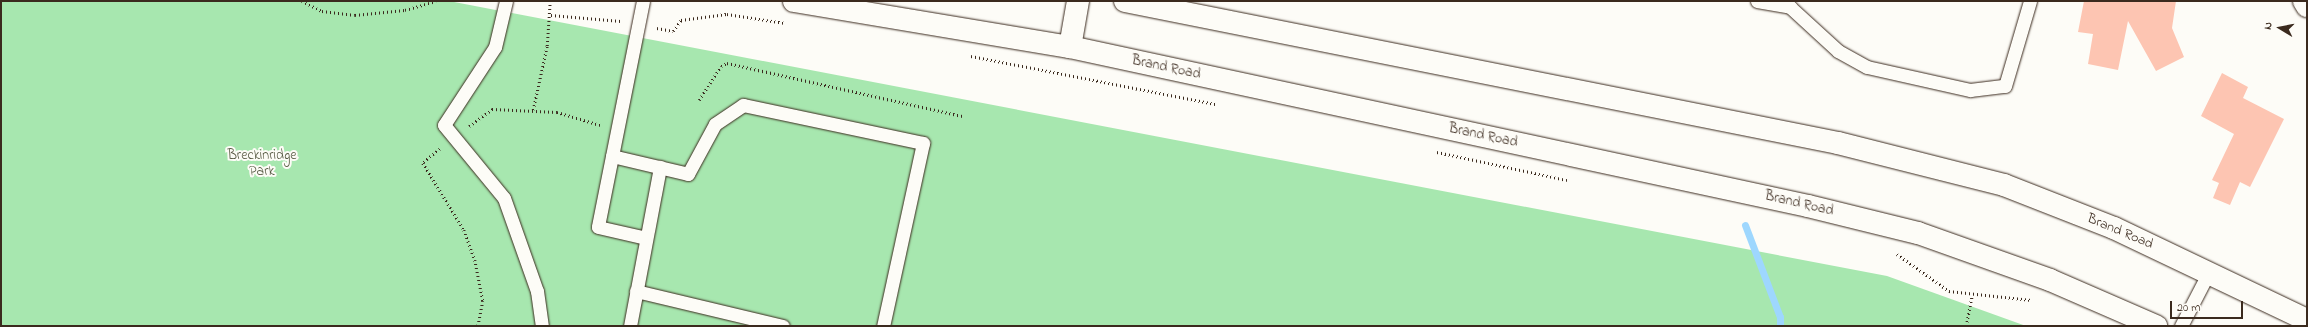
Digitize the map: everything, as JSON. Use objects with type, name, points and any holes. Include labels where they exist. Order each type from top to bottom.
[{"type":"main road","name":"Brand Road","points":[[794,1],[1070,47],[1801,204],[1918,233],[2050,280],[2156,326]]},
{"type":"main road","points":[[1070,47],[1078,1]]},
{"type":"main road","name":"Brand Road","points":[[1125,1],[1838,143],[2004,185],[2114,228],[2307,320]]},
{"type":"main road","points":[[2304,1],[2307,6]]},
{"type":"lane","points":[[506,1],[495,46],[444,125],[504,198],[536,291],[542,326]]},
{"type":"lane","points":[[644,1],[598,227],[646,238]]},
{"type":"lane","points":[[1757,1],[1790,7],[1838,51],[1867,67],[1970,90],[2005,86],[2030,1]]},
{"type":"lane","points":[[612,156],[688,174],[715,124],[743,105],[923,143],[883,326]]},
{"type":"lane","points":[[630,326],[660,167]]},
{"type":"lane","points":[[2181,326],[2209,272]]},
{"type":"lane","points":[[636,290],[768,324],[783,326]]},
{"type":"path","points":[[302,1],[322,11],[355,15],[405,10],[436,1]]},
{"type":"path","points":[[532,110],[551,15],[550,1]]},
{"type":"path","points":[[662,29],[673,31],[681,20],[727,14],[787,24]]},
{"type":"path","points":[[551,15],[620,21]]},
{"type":"path","points":[[964,55],[1223,106]]},
{"type":"path","points":[[699,100],[721,66],[727,62],[962,116]]},
{"type":"path","points":[[1428,150],[1574,181]]},
{"type":"path","points":[[1893,252],[1932,282],[1949,291],[1972,296],[2040,302]]},
{"type":"path","points":[[1966,326],[1972,296]]},
{"type":"green space","name":"Breckinridge Park","points":[[1,1],[449,1],[1887,276],[2026,326],[1,326]]},
{"type":"building","points":[[2084,1],[2176,1],[2172,28],[2184,57],[2156,71],[2128,21],[2118,70],[2088,64],[2093,34],[2078,32]]},
{"type":"building","points":[[2222,73],[2248,87],[2243,98],[2284,119],[2250,187],[2240,182],[2230,205],[2213,198],[2219,183],[2212,180],[2234,134],[2201,116]]},
{"type":"waterway","points":[[1745,225],[1780,317],[1780,326]]}]
